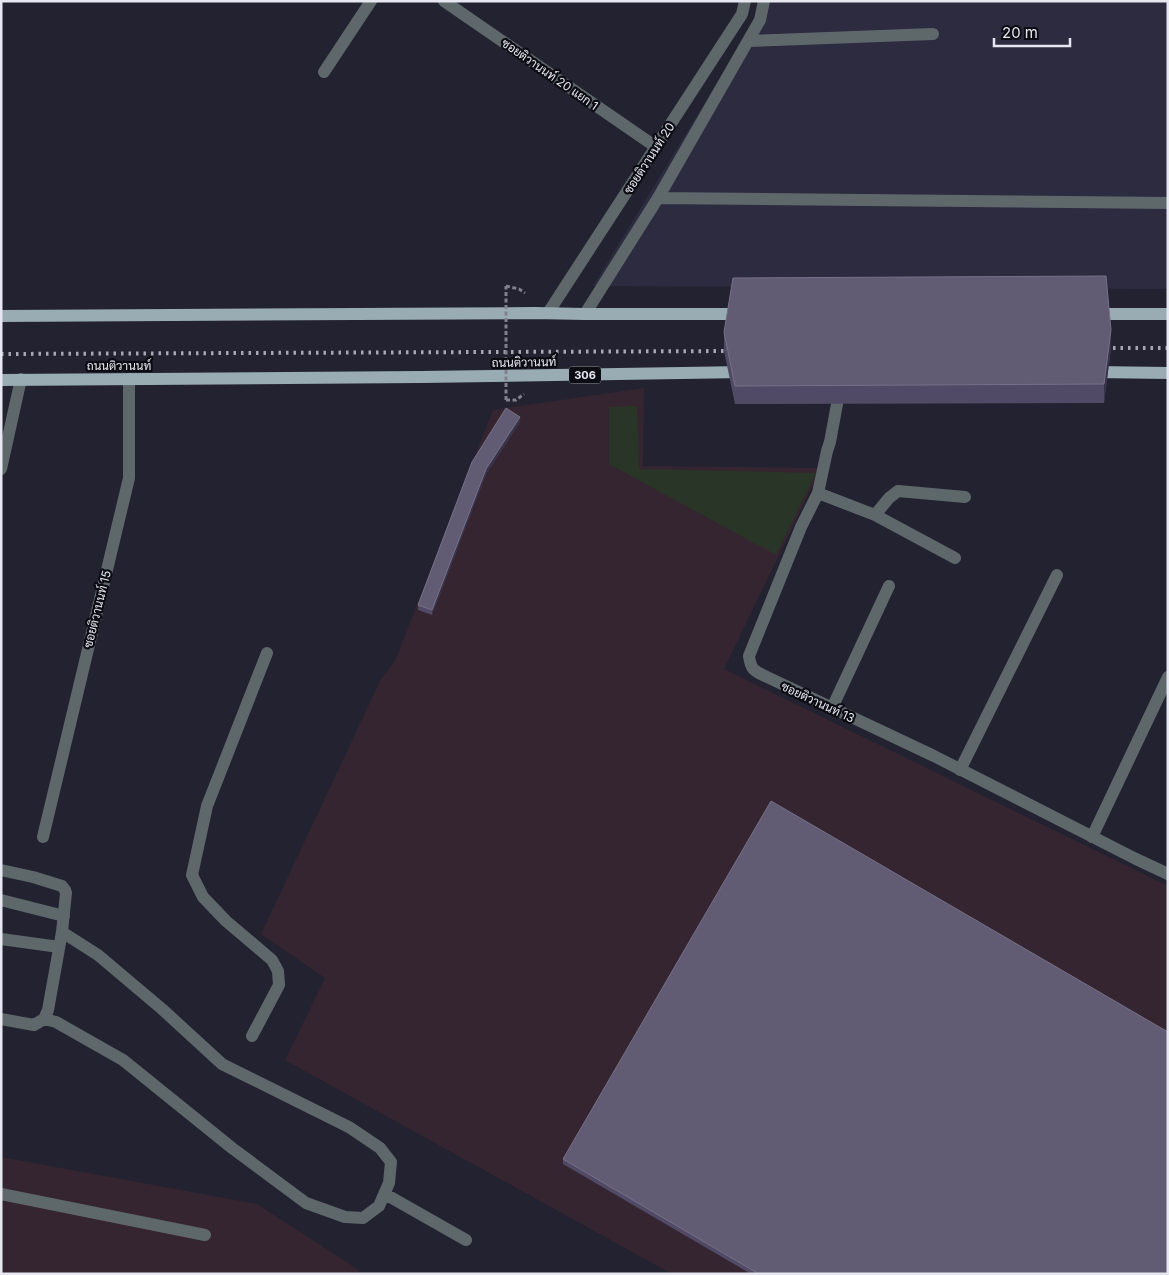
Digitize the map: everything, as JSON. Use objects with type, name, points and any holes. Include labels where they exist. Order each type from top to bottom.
[{"type":"main road","points":[[1,316],[548,313],[752,314]]},
{"type":"main road","points":[[1078,314],[1168,314]]},
{"type":"main road","name":"ถนนติวานนท์","points":[[1,380],[421,378],[754,372]]},
{"type":"main road","points":[[1079,372],[1168,373]]},
{"type":"street","points":[[324,72],[371,1]]},
{"type":"street","name":"ซอยติวานนท์ 20 แยก 1","points":[[444,1],[656,147]]},
{"type":"street","name":"ซอยติวานนท์ 20","points":[[548,313],[742,14],[745,1]]},
{"type":"street","points":[[585,314],[658,198],[748,41],[760,20],[764,1]]},
{"type":"street","points":[[748,41],[933,34]]},
{"type":"street","points":[[658,198],[1168,203]]},
{"type":"street","points":[[1,469],[21,379]]},
{"type":"street","name":"ซอยติวานนท์ 15","points":[[43,837],[129,478],[129,379]]},
{"type":"street","name":"ซอยติวานนท์ 13","points":[[841,380],[830,442],[818,492],[801,527],[748,656],[750,665],[755,671],[960,770],[1168,874]]},
{"type":"street","points":[[818,492],[875,515],[955,558]]},
{"type":"street","points":[[875,515],[889,498],[898,492],[965,497]]},
{"type":"street","points":[[960,770],[1057,574]]},
{"type":"street","points":[[832,708],[890,586]]},
{"type":"street","points":[[252,1036],[279,985],[278,971],[272,960],[226,921],[202,897],[192,875],[207,806],[267,653]]},
{"type":"street","points":[[1092,836],[1168,677]]},
{"type":"street","points":[[1,870],[62,886],[66,893],[62,932],[48,1010],[44,1020],[34,1026],[1,1019]]},
{"type":"street","points":[[1,900],[64,916]]},
{"type":"street","points":[[44,1020],[56,1022],[123,1060],[232,1148],[306,1203],[345,1217],[363,1218],[379,1206],[389,1183],[391,1162],[380,1148],[349,1127],[222,1064],[162,1009],[98,955],[62,932]]},
{"type":"street","points":[[1,939],[59,947]]},
{"type":"street","points":[[1,1194],[205,1235]]},
{"type":"street","points":[[385,1194],[466,1240]]},
{"type":"path","points":[[506,286],[506,400]]},
{"type":"shaded area","points":[[760,1],[1168,1],[1168,289],[593,286],[756,19]]},
{"type":"shaded area","points":[[644,388],[643,466],[821,468],[724,669],[1168,886],[1168,1274],[672,1274],[285,1060],[325,978],[261,934],[381,679],[395,661],[493,410]]},
{"type":"shaded area","points":[[1,1157],[257,1204],[359,1270],[357,1274],[1,1274]]},
{"type":"green space","points":[[637,406],[639,469],[816,473],[776,555],[609,464],[609,407]]},
{"type":"building","points":[[1106,276],[1111,330],[1104,384],[735,386],[724,332],[733,278]]},
{"type":"building","points":[[506,408],[520,417],[486,469],[432,610],[418,605],[472,462]]},
{"type":"building","points":[[771,801],[1168,1032],[1168,1274],[759,1274],[563,1159]]},
{"type":"railway","points":[[1098,348],[1168,348]]},
{"type":"railway","points":[[1,354],[738,351]]}]
